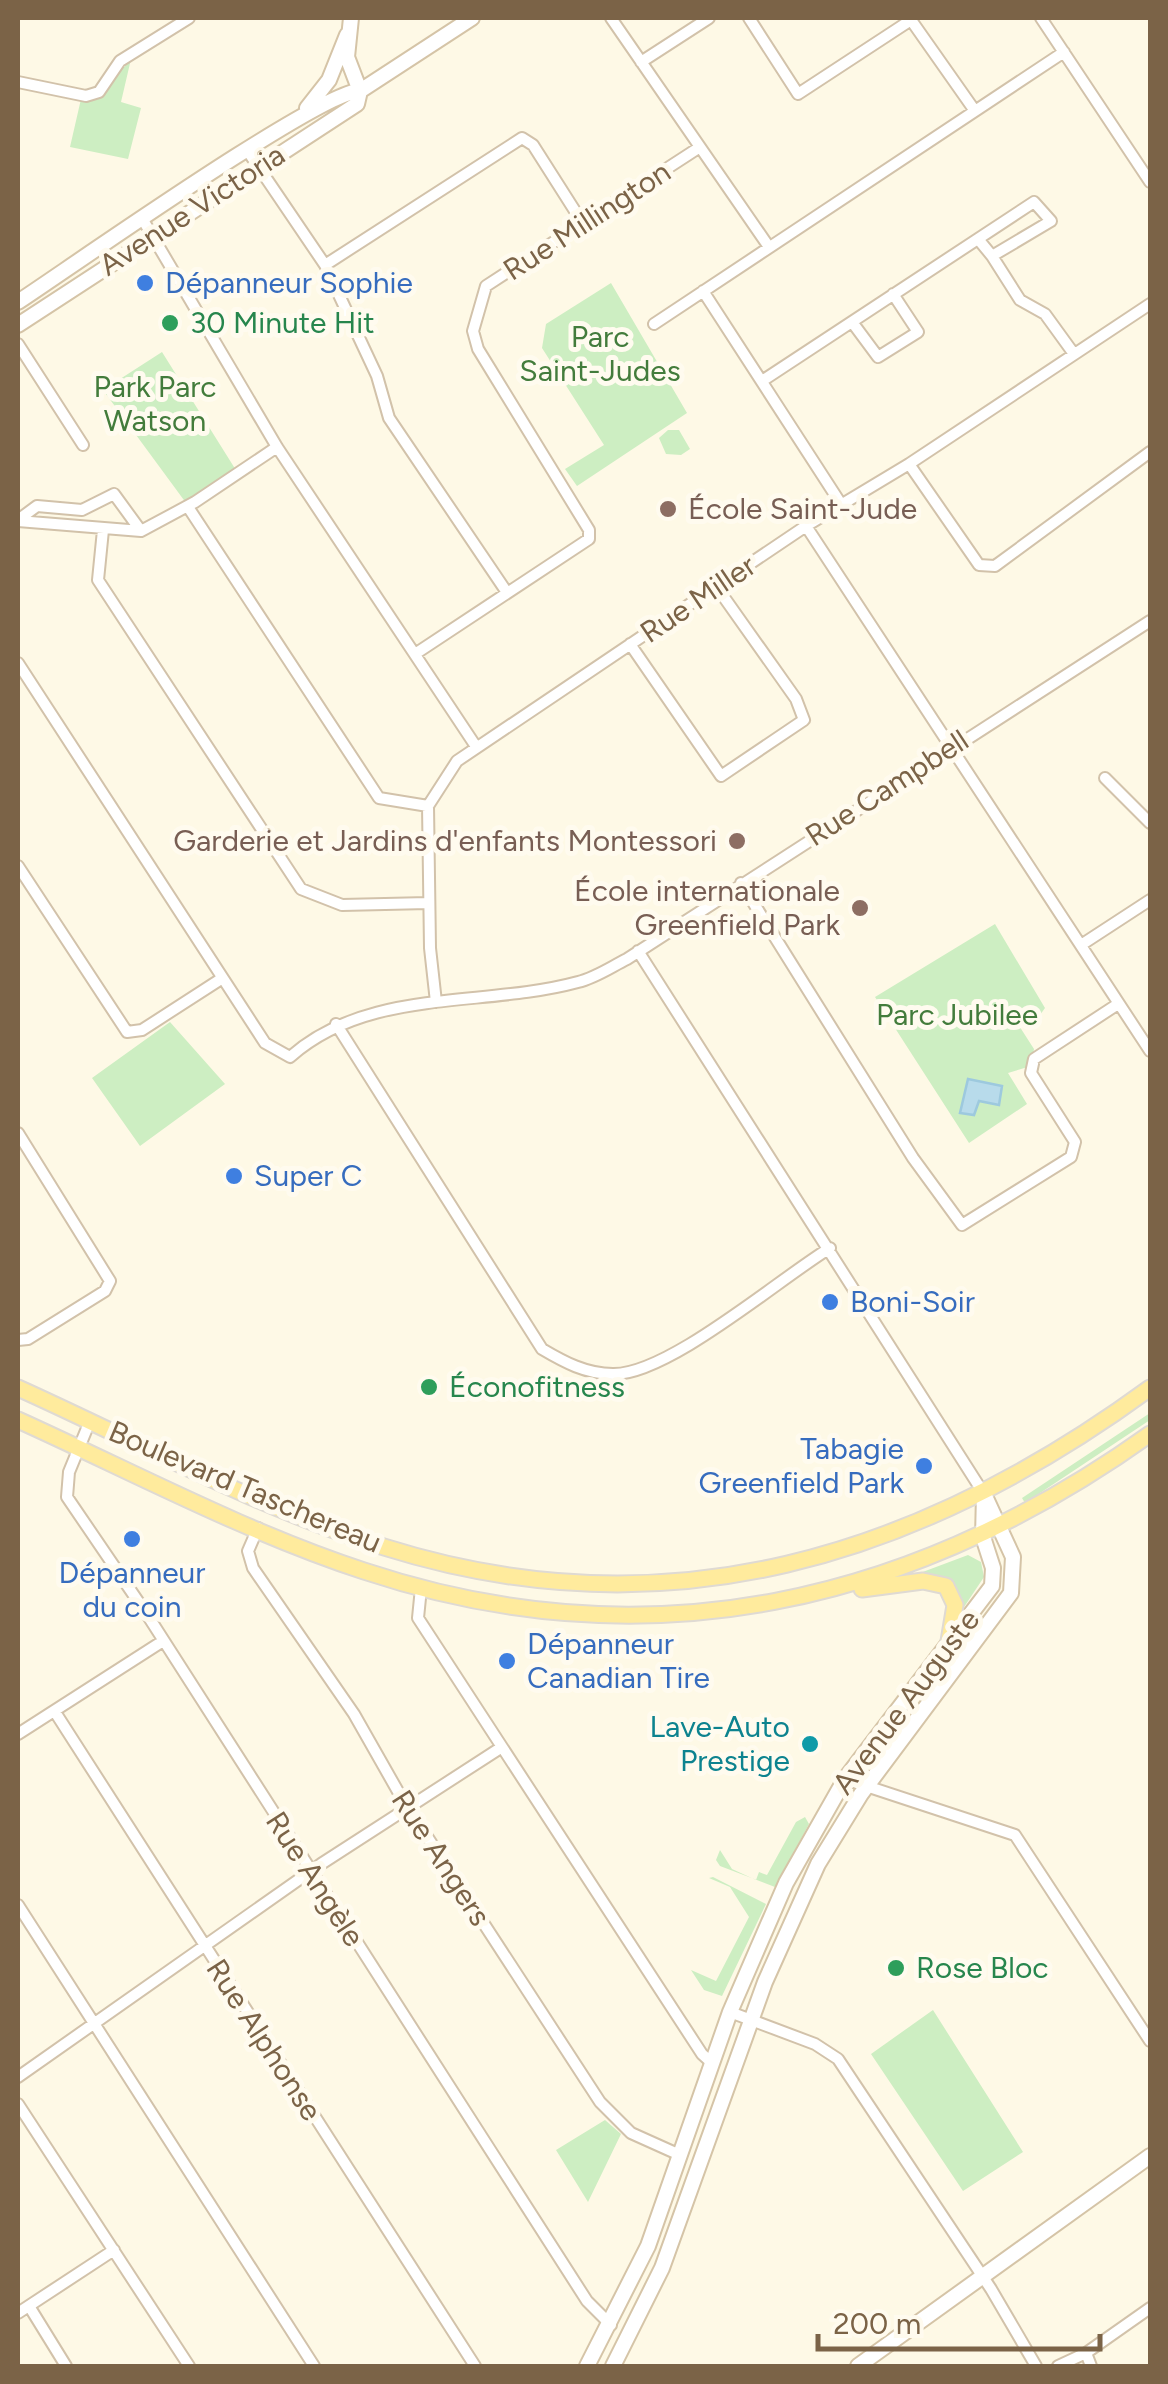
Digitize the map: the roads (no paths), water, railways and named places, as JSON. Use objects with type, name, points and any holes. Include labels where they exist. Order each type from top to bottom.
[{"type":"main road","points":[[299,118],[329,80],[351,18]]},
{"type":"main road","name":"Avenue Victoria","points":[[18,302],[247,150],[348,90],[360,92],[472,18]]},
{"type":"main road","points":[[347,35],[351,74],[360,92]]},
{"type":"main road","name":"Avenue Victoria","points":[[18,325],[358,104],[360,92]]},
{"type":"main road","name":"Boulevard Taschereau","points":[[18,1388],[360,1539],[457,1567],[555,1582],[636,1584],[744,1572],[852,1546],[984,1494],[1074,1443],[1150,1388]]},
{"type":"main road","name":"Boulevard Taschereau","points":[[18,1420],[341,1563],[421,1588],[508,1605],[586,1613],[678,1613],[784,1600],[884,1575],[1002,1528],[1074,1488],[1150,1434]]},
{"type":"main road","name":"Avenue Auguste","points":[[613,2366],[669,2251],[751,2020],[814,1872],[868,1785],[1009,1598],[1014,1562],[984,1494]]},
{"type":"main road","name":"Avenue Auguste","points":[[587,2366],[648,2246],[730,2012],[777,1900],[845,1779],[992,1586],[993,1568],[983,1537],[984,1494]]},
{"type":"main road","points":[[784,1600],[939,1582],[954,1601],[949,1642]]},
{"type":"main road","points":[[858,2366],[1150,2156]]},
{"type":"street","points":[[18,82],[86,96],[98,92],[120,61],[172,22],[189,18]]},
{"type":"street","points":[[611,18],[770,247]]},
{"type":"street","points":[[641,62],[709,18]]},
{"type":"street","points":[[749,18],[798,94],[912,20],[976,111]]},
{"type":"street","points":[[1041,18],[1150,182]]},
{"type":"street","points":[[654,324],[1064,52]]},
{"type":"street","points":[[325,265],[522,138],[533,145],[582,222]]},
{"type":"street","name":"Rue Millington","points":[[415,654],[590,539],[589,530],[478,349],[473,331],[486,286],[700,148]]},
{"type":"street","points":[[247,150],[325,265],[377,376],[389,418],[506,592]]},
{"type":"street","points":[[762,381],[1034,202],[1051,221],[992,256]]},
{"type":"street","points":[[143,220],[277,446],[475,745]]},
{"type":"street","points":[[978,239],[1020,300],[1045,314],[1074,354]]},
{"type":"street","points":[[703,291],[842,504]]},
{"type":"street","points":[[852,322],[878,357],[918,332],[892,294]]},
{"type":"street","name":"Rue Miller","points":[[428,806],[457,761],[475,745],[1150,304]]},
{"type":"street","points":[[18,344],[83,445]]},
{"type":"street","points":[[18,520],[141,531],[188,507],[277,446]]},
{"type":"street","points":[[909,464],[979,564],[995,566],[1150,452]]},
{"type":"street","points":[[18,520],[37,506],[82,510],[114,494],[141,531]]},
{"type":"street","points":[[188,507],[379,798],[428,806],[428,903],[436,1002]]},
{"type":"street","points":[[806,526],[1150,1051]]},
{"type":"street","points":[[103,530],[98,580],[302,889],[342,905],[428,903]]},
{"type":"street","points":[[630,644],[721,776],[790,731],[804,720],[796,699],[716,586]]},
{"type":"street","name":"Rue Campbell","points":[[336,1024],[436,1002],[524,994],[582,981],[638,952],[1150,621]]},
{"type":"street","points":[[18,663],[265,1043],[290,1057],[336,1024],[542,1349],[573,1367],[614,1374],[646,1368],[731,1318],[830,1248]]},
{"type":"street","points":[[1105,778],[1150,823]]},
{"type":"street","points":[[18,866],[127,1032],[142,1030],[221,979]]},
{"type":"street","points":[[741,883],[915,1161],[962,1225],[1071,1157],[1075,1142],[1031,1073],[1034,1058],[1118,1004]]},
{"type":"street","points":[[1081,945],[1150,900]]},
{"type":"street","points":[[638,952],[984,1494]]},
{"type":"street","points":[[18,1133],[110,1281],[106,1290],[18,1340]]},
{"type":"street","name":"Rue Angèle","points":[[90,1420],[69,1472],[68,1499],[587,2301],[611,2325]]},
{"type":"street","name":"Rue Angers","points":[[258,1528],[248,1551],[251,1564],[354,1714],[408,1808],[605,2109],[637,2137],[680,2154]]},
{"type":"street","points":[[421,1588],[418,1618],[702,2054],[712,2063]]},
{"type":"street","points":[[18,1734],[163,1641]]},
{"type":"street","name":"Rue Alphonse","points":[[55,1712],[476,2366]]},
{"type":"street","points":[[18,2076],[309,1872],[502,1747]]},
{"type":"street","points":[[845,1779],[924,1808],[1002,1828],[1019,1839],[1150,2041]]},
{"type":"street","points":[[18,1904],[314,2366]]},
{"type":"street","points":[[730,2012],[815,2044],[837,2058],[1036,2366]]},
{"type":"street","points":[[18,2104],[189,2366]]},
{"type":"street","points":[[18,2314],[114,2250]]},
{"type":"street","points":[[29,2306],[66,2366]]},
{"type":"street","points":[[1058,2366],[1086,2353],[1150,2308]]},
{"type":"street","points":[[1086,2353],[1091,2366]]},
{"type":"water","points":[[968,1079],[1002,1086],[999,1105],[979,1101],[974,1115],[960,1113]]},
{"type":"place","name":"Dépanneur Sophie","points":[[145,283]]},
{"type":"place","name":"30 Minute Hit","points":[[170,323]]},
{"type":"place","name":"École Saint-Jude","points":[[668,509]]},
{"type":"place","name":"Garderie et Jardins d'enfants Montessori","points":[[737,841]]},
{"type":"place","name":"École internationale Greenfield Park","points":[[860,908]]},
{"type":"place","name":"Super C","points":[[234,1176]]},
{"type":"place","name":"Boni-Soir","points":[[830,1302]]},
{"type":"place","name":"Éconofitness","points":[[429,1387]]},
{"type":"place","name":"Tabagie Greenfield Park","points":[[924,1466]]},
{"type":"place","name":"Dépanneur du coin","points":[[132,1539]]},
{"type":"place","name":"Dépanneur Canadian Tire","points":[[507,1661]]},
{"type":"place","name":"Lave-Auto Prestige","points":[[810,1744]]},
{"type":"place","name":"Rose Bloc","points":[[896,1968]]},
{"type":"park label","name":"Parc Saint-Judes","points":[[600,354]]},
{"type":"park label","name":"Park Parc Watson","points":[[155,404]]},
{"type":"park label","name":"Parc Jubilee","points":[[957,1015]]}]
